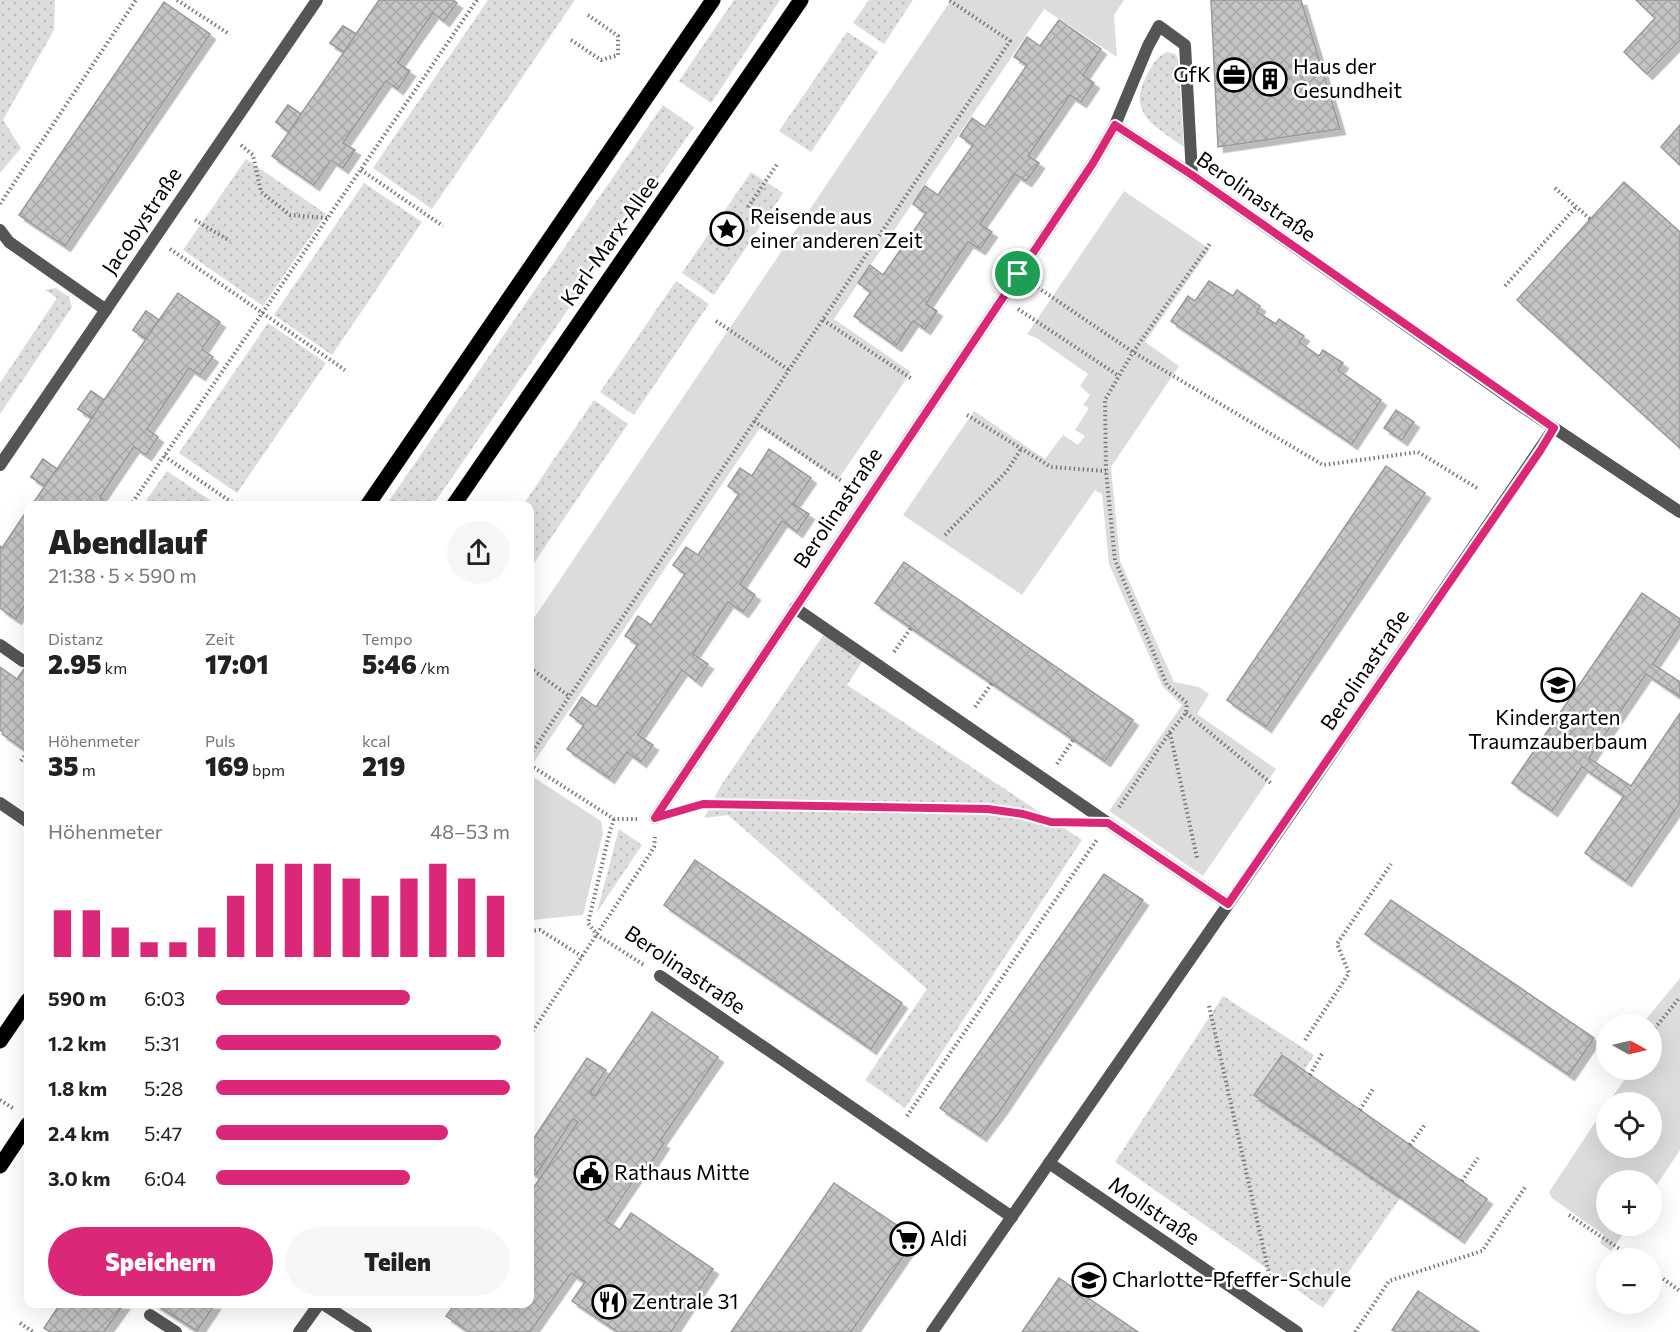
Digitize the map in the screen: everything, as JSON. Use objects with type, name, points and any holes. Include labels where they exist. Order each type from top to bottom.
[{"type":"main road","points":[[370,501],[712,0]]},
{"type":"main road","name":"Karl-Marx-Allee","points":[[456,501],[801,0]]},
{"type":"main road","points":[[0,1041],[24,1006]]},
{"type":"main road","points":[[0,1166],[24,1130]]},
{"type":"street","name":"Jacobystraße","points":[[0,465],[317,0]]},
{"type":"street","points":[[1115,125],[1148,46],[1159,26],[1185,45],[1192,175]]},
{"type":"street","name":"Berolinastraße","points":[[655,818],[1093,163],[1115,125],[1192,175],[1554,428],[1680,512]]},
{"type":"street","points":[[0,230],[9,242],[106,310]]},
{"type":"street","name":"Berolinastraße","points":[[932,1332],[1554,428]]},
{"type":"street","points":[[795,608],[1228,904]]},
{"type":"street","points":[[0,645],[23,661]]},
{"type":"street","points":[[0,803],[24,819]]},
{"type":"street","name":"Berolinastraße","points":[[660,976],[1012,1217]]},
{"type":"street","name":"Mollstraße","points":[[1048,1163],[1297,1332]]},
{"type":"street","points":[[299,1332],[316,1308]]},
{"type":"street","points":[[329,1308],[366,1332]]},
{"type":"street","points":[[150,1315],[176,1332]]},
{"type":"path","points":[[0,204],[136,0]]},
{"type":"path","points":[[177,0],[229,34]]},
{"type":"path","points":[[133,501],[477,0]]},
{"type":"path","points":[[534,749],[1010,41],[949,0]]},
{"type":"path","points":[[571,40],[601,60],[618,55],[618,36],[588,15]]},
{"type":"path","points":[[227,132],[253,155],[261,192],[290,215],[328,218]]},
{"type":"path","points":[[748,207],[778,163]]},
{"type":"path","points":[[361,170],[443,226]]},
{"type":"path","points":[[1556,188],[1590,219]]},
{"type":"path","points":[[1505,286],[1576,207]]},
{"type":"path","points":[[195,220],[230,241]]},
{"type":"path","points":[[155,238],[345,370]]},
{"type":"path","points":[[907,1116],[1170,732],[1186,713],[1187,703],[1167,685],[1114,560],[1106,471],[1105,400],[1133,352],[1211,242]]},
{"type":"path","points":[[1018,274],[1133,352],[1323,465],[1418,452],[1477,488]]},
{"type":"path","points":[[1003,298],[1119,376]]},
{"type":"path","points":[[823,320],[912,379]]},
{"type":"path","points":[[716,321],[789,370]]},
{"type":"path","points":[[967,415],[1051,467],[1106,471]]},
{"type":"path","points":[[754,421],[843,482]]},
{"type":"path","points":[[945,535],[1007,471],[1021,449]]},
{"type":"path","points":[[164,456],[230,501]]},
{"type":"path","points":[[891,657],[911,628]]},
{"type":"path","points":[[534,671],[569,696]]},
{"type":"path","points":[[971,713],[992,683]]},
{"type":"path","points":[[1186,713],[1272,784]]},
{"type":"path","points":[[1170,732],[1198,863]]},
{"type":"path","points":[[1053,769],[1073,740]]},
{"type":"path","points":[[21,761],[24,757]]},
{"type":"path","points":[[534,768],[614,819],[588,923],[597,935],[534,1029]]},
{"type":"path","points":[[655,818],[703,804],[988,809],[1023,814],[1051,822],[1108,823]]},
{"type":"path","name":"Berolinastraße","points":[[655,818],[654,847],[597,935],[660,976]]},
{"type":"path","points":[[1305,1040],[1349,973],[1337,944],[1391,864]]},
{"type":"path","points":[[534,931],[540,930],[582,957]]},
{"type":"path","points":[[1662,1020],[1680,998]]},
{"type":"path","points":[[1209,1006],[1272,1287]]},
{"type":"path","points":[[1310,1075],[1323,1052]]},
{"type":"path","points":[[1360,1110],[1374,1087]]},
{"type":"path","points":[[1410,1145],[1426,1123]]},
{"type":"path","points":[[1462,1181],[1478,1158]]},
{"type":"path","points":[[1355,1332],[1389,1281],[1482,1251],[1526,1186]]},
{"type":"path","points":[[1569,1215],[1596,1232]]},
{"type":"path","points":[[1601,1236],[1619,1248]]},
{"type":"path","points":[[1662,1278],[1680,1291]]},
{"type":"path","points":[[20,1323],[33,1332]]},
{"type":"shaded area","points":[[0,0],[55,0],[54,30],[3,120],[21,148],[0,173]]},
{"type":"shaded area","points":[[488,0],[575,0],[432,209],[373,168]]},
{"type":"shaded area","points":[[734,0],[780,0],[711,103],[679,81]]},
{"type":"shaded area","points":[[869,0],[913,0],[884,44],[853,23]]},
{"type":"shaded area","points":[[951,0],[1124,0],[1114,15],[1117,57],[1044,9],[834,319],[911,372],[838,480],[760,428],[534,762],[534,618]]},
{"type":"shaded area","points":[[847,32],[878,52],[811,152],[779,131]]},
{"type":"shaded area","points":[[1167,52],[1175,54],[1178,59],[1184,147],[1146,117],[1140,98],[1142,87],[1152,66]]},
{"type":"shaded area","points":[[663,105],[694,127],[436,501],[389,501]]},
{"type":"shaded area","points":[[246,159],[326,214],[263,306],[183,250]]},
{"type":"shaded area","points":[[751,172],[783,193],[714,295],[682,273]]},
{"type":"shaded area","points":[[364,183],[422,222],[332,355],[274,315]]},
{"type":"shaded area","points":[[1124,191],[1210,249],[1145,342],[1179,366],[1111,467],[1120,561],[1174,682],[1199,687],[1209,694],[1197,714],[1276,769],[1203,876],[1109,811],[1182,705],[1163,687],[1109,564],[1102,494],[1095,490],[1022,595],[903,515],[974,411],[1045,459],[1063,435],[1078,445],[1085,436],[1075,430],[1089,408],[1083,405],[1090,395],[1080,386],[1088,374],[1038,339],[1027,334]]},
{"type":"shaded area","points":[[676,281],[709,304],[634,415],[600,392]]},
{"type":"shaded area","points":[[56,288],[69,297],[72,307],[0,414],[0,383],[57,298],[45,290]]},
{"type":"shaded area","points":[[268,323],[326,363],[237,493],[179,453]]},
{"type":"shaded area","points":[[594,400],[628,424],[534,563],[534,501],[526,501]]},
{"type":"shaded area","points":[[167,471],[211,501],[146,501]]},
{"type":"shaded area","points":[[824,634],[866,656],[847,685],[1082,840],[905,1108],[865,1080],[927,989],[728,815],[704,818],[720,787]]},
{"type":"shaded area","points":[[534,778],[601,821],[603,833],[583,915],[534,920]]},
{"type":"shaded area","points":[[619,829],[642,845],[597,912]]},
{"type":"shaded area","points":[[1680,978],[1680,1150],[1662,1177],[1662,1170],[1596,1170],[1596,1229],[1552,1198],[1549,1192],[1596,1121],[1596,1158],[1662,1158],[1662,1092],[1616,1092],[1624,1080],[1662,1080],[1662,1014],[1650,1014]]},
{"type":"shaded area","points":[[1223,996],[1314,1055],[1304,1071],[1281,1056],[1254,1095],[1401,1197],[1323,1308],[1115,1162]]},
{"type":"shaded area","points":[[1604,1236],[1622,1236],[1613,1248],[1607,1248],[1600,1243]]},
{"type":"building","points":[[379,0],[453,0],[457,3],[444,21],[433,13],[398,63],[410,71],[398,89],[386,81],[343,143],[355,150],[343,168],[331,160],[314,185],[272,156],[289,132],[276,122],[288,105],[301,114],[344,52],[330,43],[343,26],[356,34]]},
{"type":"building","name":"Haus der Gesundheit","points":[[1211,0],[1301,0],[1340,129],[1218,147]]},
{"type":"building","points":[[1636,0],[1680,0],[1680,40],[1647,74],[1624,52],[1655,18]]},
{"type":"building","points":[[164,2],[210,34],[65,246],[19,215]]},
{"type":"building","points":[[1059,20],[1101,49],[1083,75],[1094,83],[1081,102],[1070,95],[1028,156],[1039,163],[1033,172],[1026,181],[1015,174],[980,224],[992,232],[980,249],[968,242],[926,304],[937,311],[925,329],[913,321],[896,346],[854,316],[871,292],[858,283],[870,265],[883,275],[926,213],[913,204],[918,196],[925,186],[938,195],[973,145],[960,136],[972,118],[985,127],[1027,65],[1014,57],[1027,37],[1040,46]]},
{"type":"building","points":[[343,26],[356,34],[344,52],[330,43]]},
{"type":"building","points":[[288,105],[301,114],[289,132],[276,122]]},
{"type":"building","points":[[1680,125],[1680,165],[1661,147]]},
{"type":"building","points":[[1624,182],[1680,232],[1680,448],[1517,300]]},
{"type":"building","points":[[1209,281],[1233,296],[1237,290],[1260,306],[1257,312],[1276,324],[1279,319],[1304,336],[1299,342],[1319,356],[1323,350],[1343,363],[1338,370],[1381,400],[1352,444],[1171,321],[1188,296],[1195,301]]},
{"type":"building","points":[[178,293],[220,322],[202,349],[213,357],[200,375],[189,368],[147,429],[158,437],[146,455],[134,447],[100,497],[104,501],[34,501],[45,486],[31,477],[43,459],[57,469],[92,418],[78,409],[91,391],[104,400],[146,339],[133,330],[146,311],[159,320]]},
{"type":"building","points":[[146,311],[159,320],[146,339],[133,330]]},
{"type":"building","points":[[91,391],[104,400],[92,418],[78,409]]},
{"type":"building","points":[[1396,410],[1414,422],[1402,440],[1384,428]]},
{"type":"building","points":[[769,449],[811,478],[793,504],[809,514],[797,532],[782,521],[740,584],[755,595],[743,612],[728,602],[693,654],[708,664],[696,681],[682,670],[638,735],[653,745],[641,762],[627,752],[609,778],[567,749],[584,725],[570,715],[582,697],[596,707],[638,644],[625,636],[638,616],[651,625],[685,574],[673,565],[686,547],[698,555],[739,494],[728,486],[740,468],[752,476]]},
{"type":"building","points":[[43,459],[57,469],[45,486],[31,477]]},
{"type":"building","points":[[1386,466],[1425,493],[1266,727],[1227,700]]},
{"type":"building","points":[[24,515],[24,606],[16,619],[0,608],[0,546],[2,548]]},
{"type":"building","points":[[904,562],[1133,720],[1105,761],[875,603]]},
{"type":"building","points":[[1642,593],[1680,619],[1680,624],[1653,664],[1680,682],[1680,697],[1646,674],[1589,758],[1631,786],[1680,713],[1680,803],[1626,881],[1585,853],[1624,796],[1582,767],[1552,811],[1512,783]]},
{"type":"building","points":[[0,667],[17,679],[24,669],[24,749],[2,734],[0,730]]},
{"type":"building","points":[[695,860],[902,1003],[871,1049],[664,905]]},
{"type":"building","points":[[1104,874],[1143,900],[981,1136],[940,1108]]},
{"type":"building","points":[[1391,900],[1594,1038],[1569,1075],[1365,934]]},
{"type":"building","name":"Rathaus Mitte","points":[[652,1012],[718,1057],[660,1141],[664,1143],[648,1168],[644,1165],[606,1221],[620,1230],[631,1213],[713,1269],[671,1332],[618,1332],[572,1301],[585,1282],[571,1273],[530,1332],[469,1332],[446,1316],[452,1308],[534,1308],[534,1187],[578,1122],[573,1119],[536,1175],[534,1174],[534,1138],[587,1058],[606,1070],[590,1093],[595,1096]]},
{"type":"building","points":[[1282,1055],[1487,1199],[1459,1238],[1254,1095]]},
{"type":"building","points":[[834,1183],[916,1238],[851,1332],[731,1332]]},
{"type":"building","points":[[1059,1278],[1138,1332],[1022,1332]]},
{"type":"building","points":[[1418,1291],[1479,1332],[1396,1332],[1392,1330]]},
{"type":"building","points":[[57,1308],[121,1308],[104,1332],[50,1332],[44,1328]]},
{"type":"building","points":[[161,1308],[212,1308],[197,1331]]},
{"type":"place","name":"GfK","points":[[1234,75]]},
{"type":"place","name":"Haus der Gesundheit","points":[[1270,79]]},
{"type":"place","name":"Reisende aus einer anderen Zeit","points":[[727,229]]},
{"type":"place","name":"Kindergarten Traumzauberbaum","points":[[1558,685]]},
{"type":"place","name":"Rathaus Mitte","points":[[591,1173]]},
{"type":"place","name":"Aldi","points":[[907,1239]]},
{"type":"place","name":"Charlotte-Pfeffer-Schule","points":[[1089,1280]]},
{"type":"place","name":"Zentrale 31","points":[[609,1302]]},
{"type":"route","points":[[1115,125],[1192,175],[1554,428],[1228,904],[1108,823],[1051,822],[1023,814],[988,809],[703,804],[655,818],[1018,274],[1093,163],[1115,125]]}]
